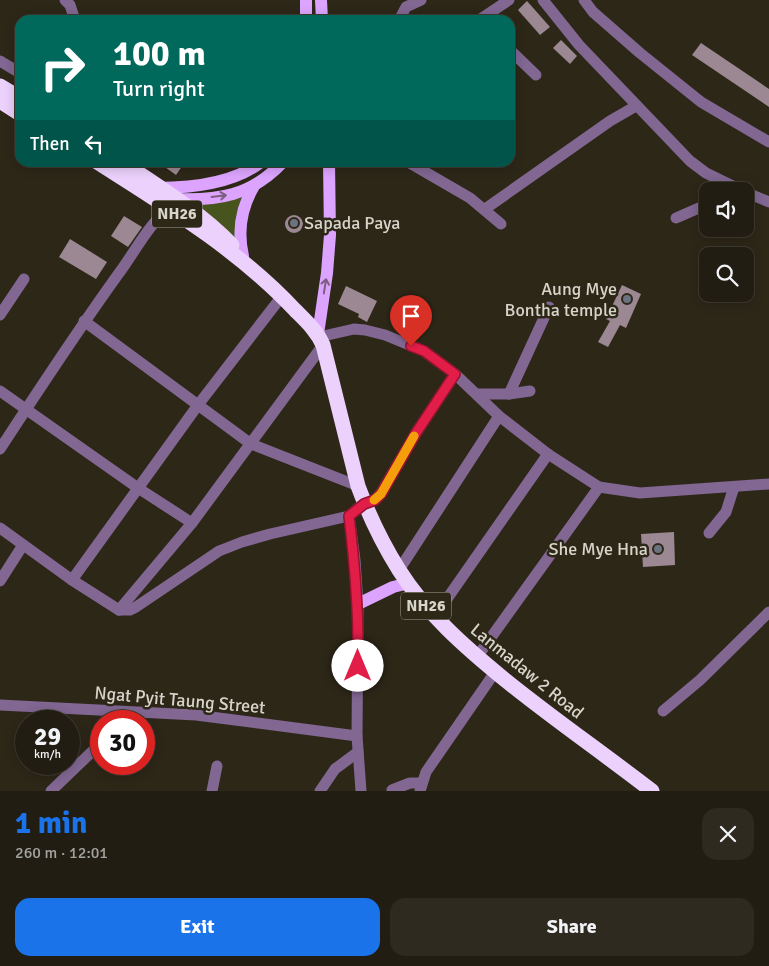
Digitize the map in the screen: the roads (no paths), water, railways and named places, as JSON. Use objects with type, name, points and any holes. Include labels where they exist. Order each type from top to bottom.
[{"type":"highway","points":[[0,86],[15,95]]},
{"type":"highway","points":[[0,102],[15,111]]},
{"type":"highway","name":"NH26","points":[[105,167],[137,188],[157,193]]},
{"type":"highway","name":"NH26","points":[[128,167],[157,193],[216,228],[255,271]]},
{"type":"highway","name":"NH26","points":[[174,204],[255,271],[282,296],[320,339]]},
{"type":"highway","name":"Lanmadaw 2 Road","points":[[320,339],[364,504],[399,570],[435,616],[477,657],[556,720],[652,791]]},
{"type":"main road","points":[[306,0],[306,15]]},
{"type":"main road","points":[[321,0],[322,15]]},
{"type":"main road","points":[[157,193],[210,184],[241,174],[253,167]]},
{"type":"main road","points":[[243,256],[240,221],[243,208],[266,167]]},
{"type":"main road","points":[[174,204],[240,192],[253,187],[278,167]]},
{"type":"main road","points":[[320,339],[330,235],[329,167]]},
{"type":"main road","points":[[358,604],[393,587],[409,583]]},
{"type":"street","points":[[65,0],[70,5],[74,15]]},
{"type":"street","points":[[402,15],[406,7],[421,0]]},
{"type":"street","points":[[487,15],[509,0]]},
{"type":"street","points":[[542,0],[579,45],[690,161],[706,173],[723,182]]},
{"type":"street","points":[[584,0],[593,12],[640,53],[701,102],[769,142]]},
{"type":"street","points":[[515,55],[536,75]]},
{"type":"street","points":[[0,61],[15,70]]},
{"type":"street","points":[[485,209],[610,121],[636,106]]},
{"type":"street","points":[[417,167],[470,198],[501,224]]},
{"type":"street","points":[[754,196],[769,202]]},
{"type":"street","points":[[0,449],[84,321],[153,225],[174,204]]},
{"type":"street","points":[[676,218],[699,208]]},
{"type":"street","points":[[0,315],[24,279]]},
{"type":"street","points":[[72,580],[198,405],[282,296]]},
{"type":"street","points":[[509,394],[549,307]]},
{"type":"street","points":[[84,321],[251,444],[358,486]]},
{"type":"street","points":[[119,610],[192,523],[251,444],[320,339],[354,329],[385,335],[424,351],[455,374],[500,416],[548,454],[599,487],[640,493],[769,484]]},
{"type":"street","points":[[0,528],[72,580],[119,610],[130,610],[219,551],[242,542],[349,516],[364,504],[375,500],[381,494],[416,433],[455,374]]},
{"type":"street","points":[[0,391],[138,488],[192,523]]},
{"type":"street","points":[[478,394],[509,394],[530,391]]},
{"type":"street","points":[[399,570],[500,416]]},
{"type":"street","points":[[435,616],[548,454]]},
{"type":"street","points":[[477,657],[599,487]]},
{"type":"street","points":[[709,533],[726,512],[734,487]]},
{"type":"street","points":[[349,516],[358,604],[357,736],[361,791]]},
{"type":"street","points":[[0,581],[23,545]]},
{"type":"street","points":[[664,711],[700,680],[769,612]]},
{"type":"street","points":[[759,622],[769,629]]},
{"type":"street","points":[[392,790],[410,784],[420,787],[426,772],[495,672]]},
{"type":"street","name":"Ngat Pyit Taung Street","points":[[0,705],[96,710]]},
{"type":"street","name":"Ngat Pyit Taung Street","points":[[155,713],[196,715],[357,736]]},
{"type":"street","points":[[320,791],[335,769],[358,752]]},
{"type":"street","points":[[51,791],[90,754]]},
{"type":"street","points":[[212,791],[217,766]]},
{"type":"place","name":"Sapada Paya","points":[[294,223]]},
{"type":"place","name":"Aung Mye Bontha temple","points":[[627,299]]},
{"type":"place","name":"She Mye Hna","points":[[658,549]]}]
